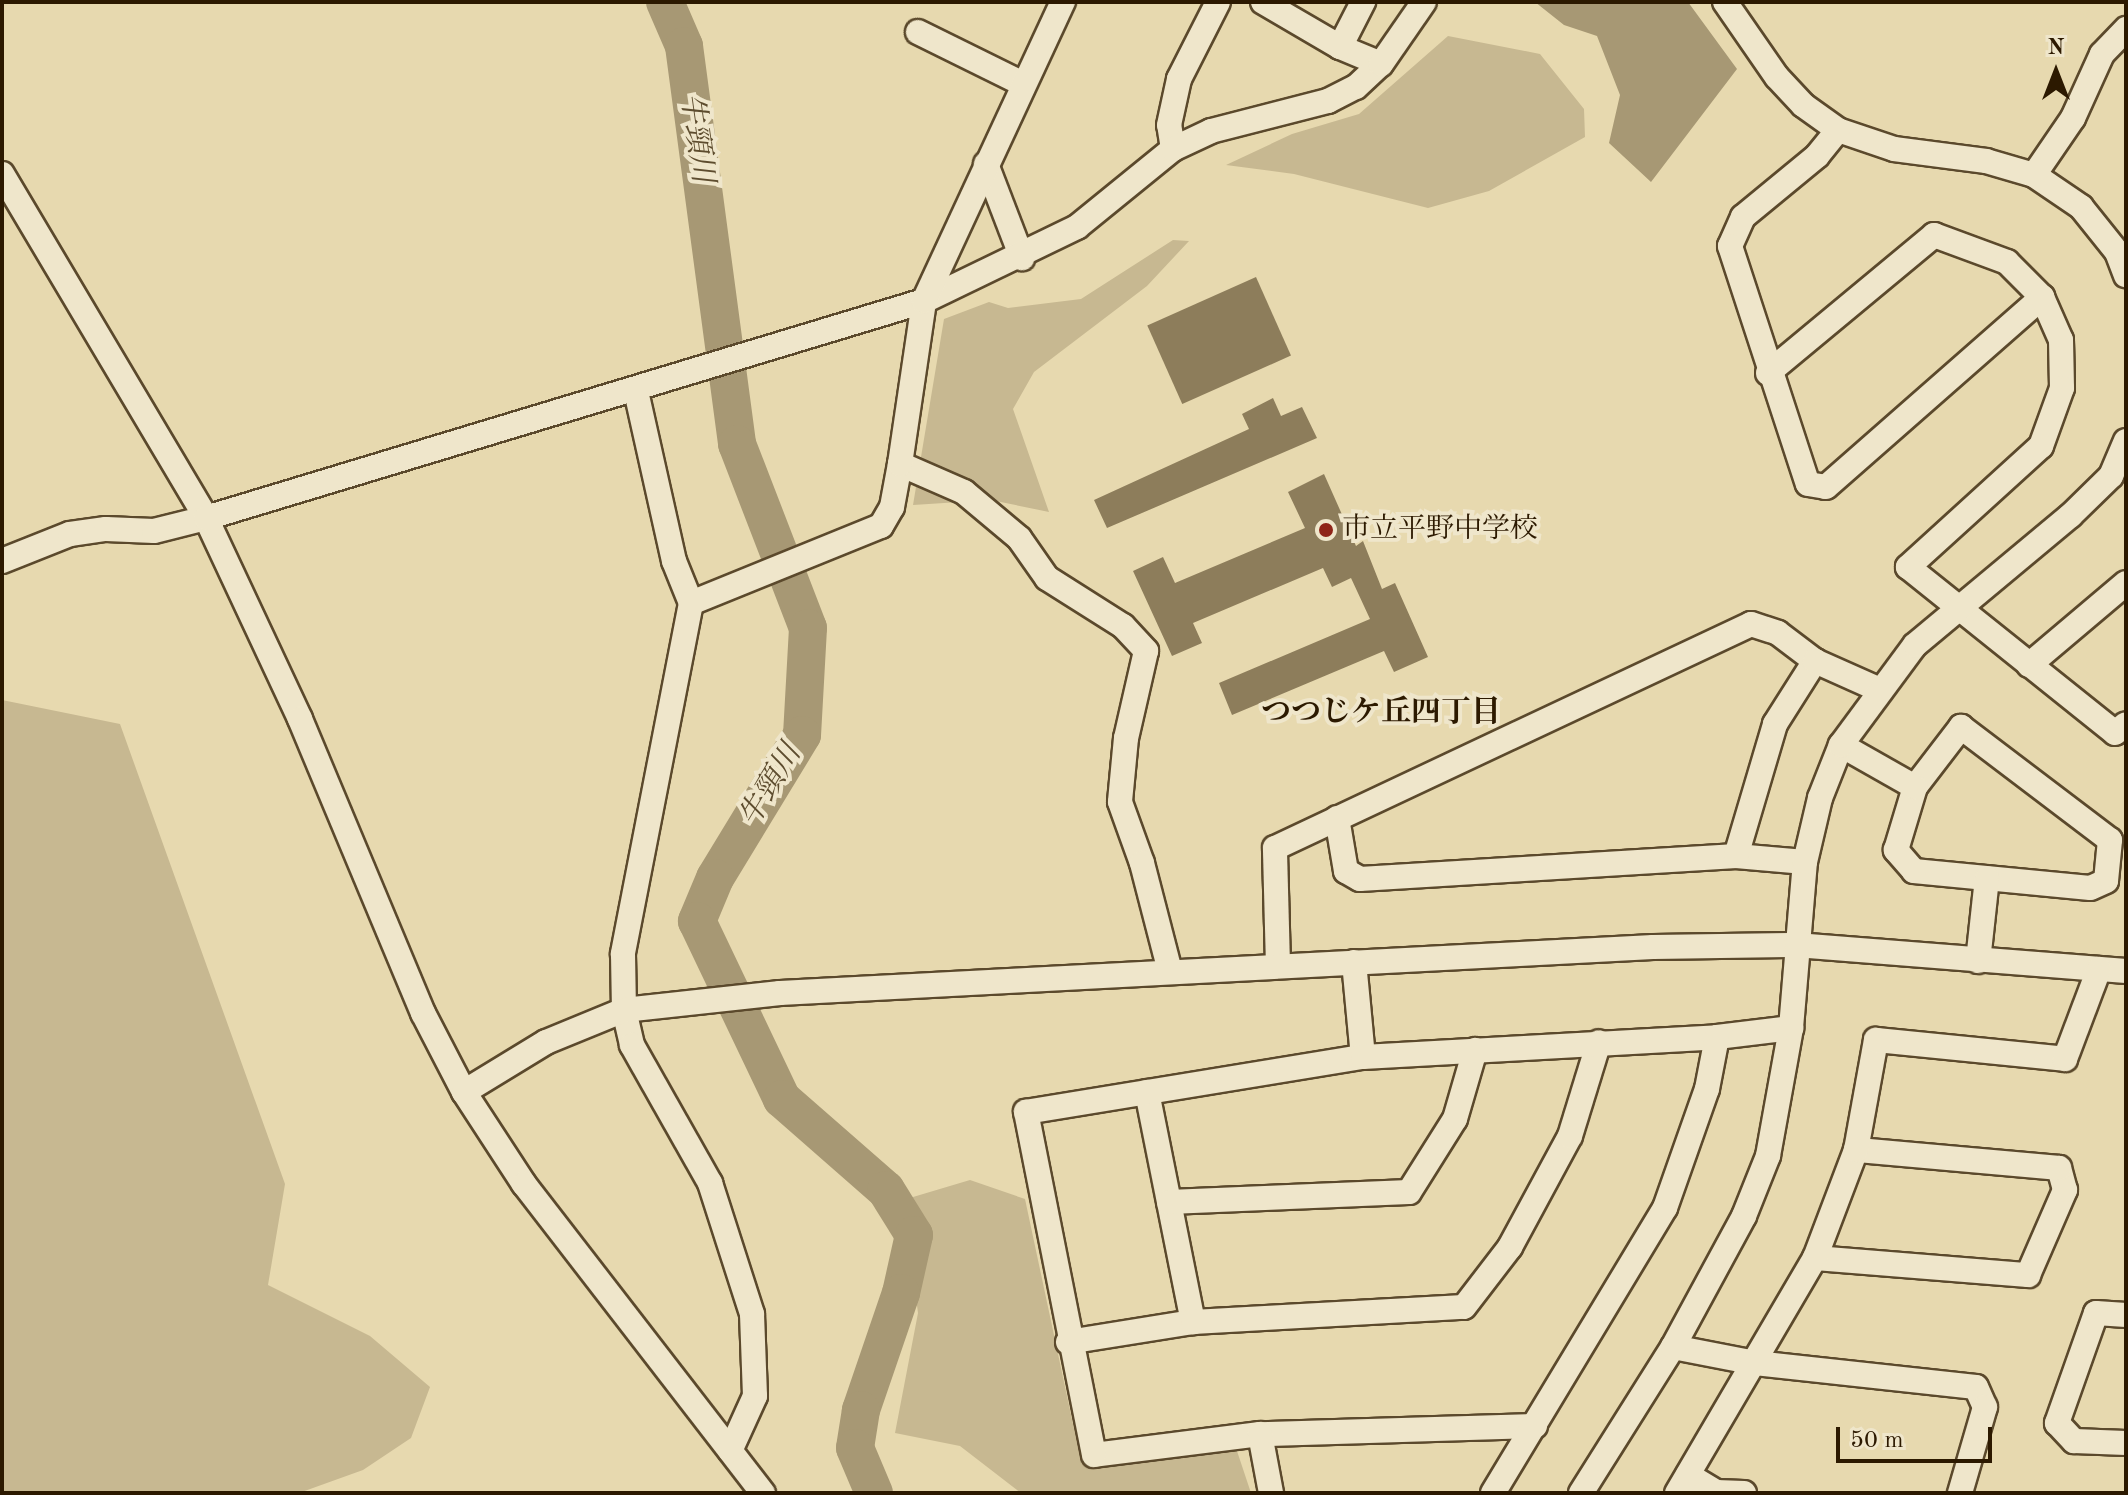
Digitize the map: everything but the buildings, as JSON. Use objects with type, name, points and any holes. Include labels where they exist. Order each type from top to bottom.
[{"type":"street","points":[[691,603],[881,526],[892,507],[924,301],[1021,83],[1063,2]]},
{"type":"street","points":[[1173,149],[1169,125],[1179,79],[1218,2]]},
{"type":"street","points":[[1263,2],[1340,47],[1381,64]]},
{"type":"street","points":[[1340,47],[1363,2]]},
{"type":"street","points":[[2,561],[70,534],[106,529],[154,531],[206,518],[636,391],[753,351],[924,301],[1022,258],[1077,227],[1173,149],[1211,131],[1328,101],[1356,87],[1381,64],[1424,2]]},
{"type":"street","points":[[1725,2],[1777,77],[1803,105],[1838,130],[1894,149],[1986,161],[2034,175],[2081,207],[2117,252],[2126,275]]},
{"type":"street","points":[[2034,175],[2073,118],[2102,54],[2126,29]]},
{"type":"street","points":[[918,32],[1021,83]]},
{"type":"street","points":[[1838,130],[1817,156],[1743,217],[1733,233],[1733,264],[1808,484],[1826,487],[2042,297]]},
{"type":"street","points":[[986,164],[1022,258]]},
{"type":"street","points":[[2,174],[206,518],[300,719],[423,1013],[464,1092],[524,1184],[763,1493]]},
{"type":"street","points":[[1768,373],[1934,235],[2007,262],[2042,297],[2061,340],[2062,388],[2041,446],[1908,567],[1957,611],[2115,733],[2126,724]]},
{"type":"street","points":[[636,391],[674,561],[691,603],[623,954],[624,1010],[632,1045],[710,1183],[752,1314],[755,1396],[730,1451]]},
{"type":"street","points":[[1581,1493],[1673,1347],[1744,1216],[1768,1156],[1791,1028],[1805,862],[1820,798],[1841,745],[1878,689],[1915,645],[2111,476],[2126,441]]},
{"type":"street","points":[[900,464],[964,492],[1019,538],[1047,578],[1123,626],[1146,651],[1126,738],[1120,802],[1142,863],[1170,971]]},
{"type":"street","points":[[2029,665],[2126,583]]},
{"type":"street","points":[[1278,966],[1275,848],[1751,624],[1778,633],[1815,661],[1878,689]]},
{"type":"street","points":[[1736,856],[1775,724],[1815,661]]},
{"type":"street","points":[[1961,727],[2110,840],[2106,881],[2090,888],[1987,878],[1914,871],[1896,850],[1915,787],[1961,727]]},
{"type":"street","points":[[1841,745],[1915,787]]},
{"type":"street","points":[[1337,818],[1346,871],[1360,879],[1736,856],[1805,862]]},
{"type":"street","points":[[1978,961],[1987,878]]},
{"type":"street","points":[[464,1092],[546,1042],[624,1010],[780,993],[1354,962],[1796,945],[2126,971]]},
{"type":"street","points":[[1354,962],[1363,1057]]},
{"type":"street","points":[[1744,1493],[1716,1492],[1682,1484],[1815,1258],[1856,1150],[1876,1040],[2065,1059],[2099,969]]},
{"type":"street","points":[[1535,1426],[1260,1434],[1094,1455],[1068,1342],[1026,1112],[1363,1057],[1717,1037],[1791,1028]]},
{"type":"street","points":[[1493,1493],[1665,1208],[1707,1089],[1717,1037]]},
{"type":"street","points":[[1068,1342],[1193,1322],[1464,1307],[1510,1247],[1570,1136],[1599,1042]]},
{"type":"street","points":[[1169,1202],[1409,1192],[1455,1119],[1475,1050]]},
{"type":"street","points":[[1147,1092],[1193,1322]]},
{"type":"street","points":[[1815,1258],[2028,1275],[2065,1190],[2059,1168],[1856,1150]]},
{"type":"street","points":[[2126,1315],[2096,1313],[2057,1423],[2074,1441],[2126,1443]]},
{"type":"street","points":[[1673,1347],[1755,1363],[1976,1387],[1985,1407],[1960,1493]]},
{"type":"street","points":[[1260,1434],[1271,1493]]},
{"type":"shaded area","points":[[1535,2],[1688,2],[1737,69],[1651,182],[1609,143],[1620,95],[1597,36],[1564,25]]},
{"type":"shaded area","points":[[1448,36],[1540,54],[1584,109],[1585,137],[1489,191],[1428,208],[1294,174],[1226,165],[1292,134],[1359,114]]},
{"type":"shaded area","points":[[1173,240],[1189,241],[1147,286],[1034,372],[1013,409],[1049,512],[991,500],[913,505],[944,319],[989,302],[1008,308],[1081,299]]},
{"type":"shaded area","points":[[2,700],[120,724],[285,1184],[268,1285],[370,1336],[430,1387],[411,1438],[363,1470],[299,1493],[2,1493]]},
{"type":"shaded area","points":[[970,1180],[1025,1199],[1080,1457],[1237,1451],[1251,1493],[1021,1493],[960,1446],[895,1433],[918,1313],[903,1200]]},
{"type":"waterway","name":"牛頸川","points":[[665,2],[684,46],[737,444],[808,628],[802,735],[715,878],[697,921],[782,1099],[886,1190],[914,1235],[901,1293],[861,1410],[855,1448],[874,1493]]},
{"type":"place","name":"市立平野中学校","points":[[1326,530]]},
{"type":"district","name":"つつじケ丘四丁目","points":[[1381,713]]}]
